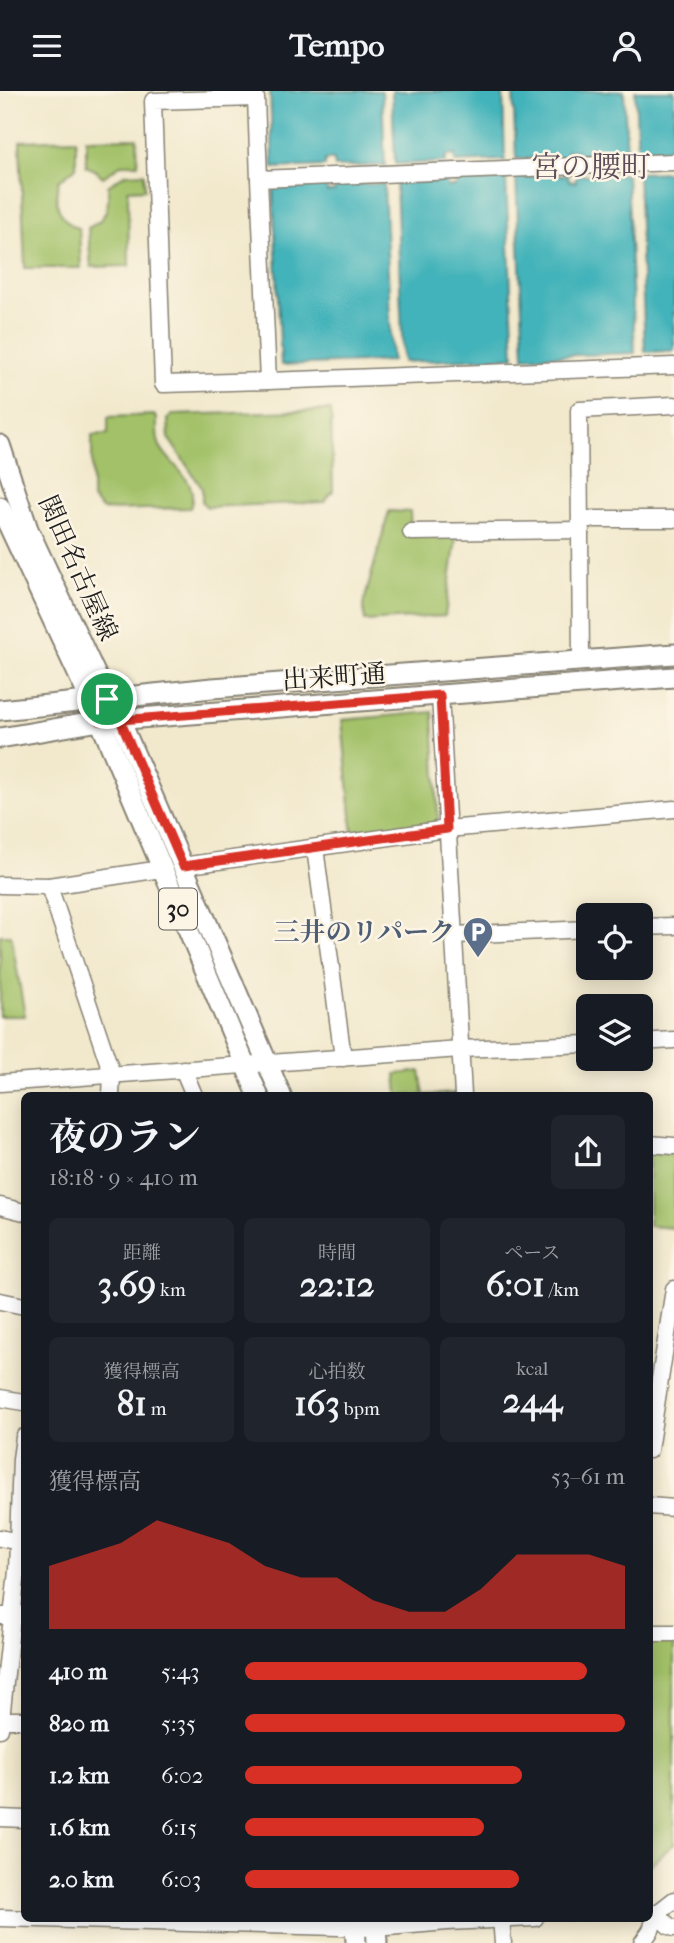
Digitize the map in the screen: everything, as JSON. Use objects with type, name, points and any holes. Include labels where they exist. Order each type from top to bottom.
[{"type":"main road","name":"関田名古屋線","points":[[0,445],[29,529],[98,700]]},
{"type":"main road","name":"関田名古屋線","points":[[0,507],[183,866],[280,1092]]},
{"type":"main road","name":"出来町通","points":[[0,710],[212,688],[674,654]]},
{"type":"main road","name":"出来町通","points":[[0,738],[110,721],[674,677]]},
{"type":"main road","name":"関田名古屋線","points":[[110,721],[161,869],[257,1092]]},
{"type":"street","points":[[268,381],[256,94],[153,101],[163,384],[268,381],[674,366]]},
{"type":"street","points":[[259,180],[674,162]]},
{"type":"street","points":[[581,660],[579,409],[674,405]]},
{"type":"street","points":[[411,532],[457,532],[674,519]]},
{"type":"street","points":[[440,695],[463,1092]]},
{"type":"street","points":[[0,730],[63,727]]},
{"type":"street","points":[[183,866],[447,829],[674,809]]},
{"type":"street","points":[[315,848],[343,1058]]},
{"type":"street","points":[[0,885],[48,886],[161,869]]},
{"type":"street","points":[[48,886],[112,1074],[111,1092]]},
{"type":"street","points":[[653,927],[674,926]]},
{"type":"street","points":[[454,935],[576,930]]},
{"type":"street","points":[[653,1041],[674,1040]]},
{"type":"street","points":[[0,1083],[460,1049],[576,1044]]},
{"type":"street","points":[[183,1069],[193,1092]]},
{"type":"street","points":[[653,1144],[674,1146]]},
{"type":"street","points":[[0,1206],[21,1211]]},
{"type":"street","points":[[653,1427],[674,1289]]},
{"type":"street","points":[[0,1301],[21,1305]]},
{"type":"street","points":[[0,1398],[21,1402]]},
{"type":"street","points":[[0,1729],[12,1616],[21,1571],[21,1454]]},
{"type":"street","points":[[653,1506],[674,1508]]},
{"type":"street","points":[[0,1538],[19,1542]]},
{"type":"street","points":[[653,1633],[674,1633]]},
{"type":"street","points":[[0,1720],[21,1720]]},
{"type":"street","points":[[0,1818],[21,1819]]},
{"type":"street","points":[[674,1900],[653,1913],[674,1928]]},
{"type":"street","points":[[0,1918],[21,1918]]},
{"type":"street","points":[[221,1943],[220,1922],[376,1930],[447,1922]]},
{"type":"street","points":[[501,1922],[503,1943]]},
{"type":"street","points":[[642,1943],[651,1930],[652,1922]]},
{"type":"green space","points":[[137,138],[138,164],[122,164],[103,177],[86,166],[86,139]]},
{"type":"green space","points":[[76,139],[76,167],[59,181],[57,203],[66,220],[79,229],[81,268],[25,268],[20,143]]},
{"type":"green space","points":[[144,173],[145,189],[128,190],[129,266],[91,267],[88,228],[100,220],[106,211],[108,186],[125,174]]},
{"type":"green space","points":[[331,410],[333,491],[324,502],[207,507],[202,502],[202,488],[169,439],[168,419],[172,415]]},
{"type":"green space","points":[[154,415],[157,418],[160,446],[192,490],[190,508],[103,510],[92,499],[92,435],[108,434],[108,417]]},
{"type":"green space","points":[[389,511],[410,512],[411,532],[457,532],[445,616],[365,621],[363,605]]},
{"type":"green space","points":[[433,712],[438,819],[432,825],[353,837],[342,720]]},
{"type":"green space","points":[[0,935],[11,935],[25,1016],[0,1016]]},
{"type":"green space","points":[[420,1071],[424,1092],[398,1092],[396,1074]]},
{"type":"green space","points":[[653,1151],[674,1153],[674,1228],[653,1226]]},
{"type":"green space","points":[[653,1641],[674,1642],[674,1844],[653,1862]]},
{"type":"water","points":[[270,91],[382,91],[385,165],[335,167],[334,160],[325,160],[325,166],[273,168]]},
{"type":"water","points":[[392,91],[503,91],[505,160],[455,162],[455,155],[446,156],[446,162],[395,164]]},
{"type":"water","points":[[513,91],[624,91],[627,155],[577,157],[576,150],[567,150],[567,157],[516,159]]},
{"type":"water","points":[[635,91],[674,91],[674,153],[638,154]]},
{"type":"water","points":[[674,172],[674,351],[645,352],[638,173]]},
{"type":"water","points":[[627,174],[635,353],[524,357],[516,177],[568,175],[569,181],[576,182],[576,175]]},
{"type":"water","points":[[506,178],[514,357],[403,362],[396,183],[446,181],[447,187],[457,186],[456,180]]},
{"type":"water","points":[[335,184],[384,184],[392,361],[281,365],[273,187],[326,185],[327,192],[335,191]]},
{"type":"place","name":"三井のリパーク","points":[[478,959]]},
{"type":"district","name":"宮の腰町","points":[[591,167]]},
{"type":"route","points":[[107,699],[89,701],[100,721],[120,720],[183,866],[447,829],[440,695],[120,720],[107,699]]}]
